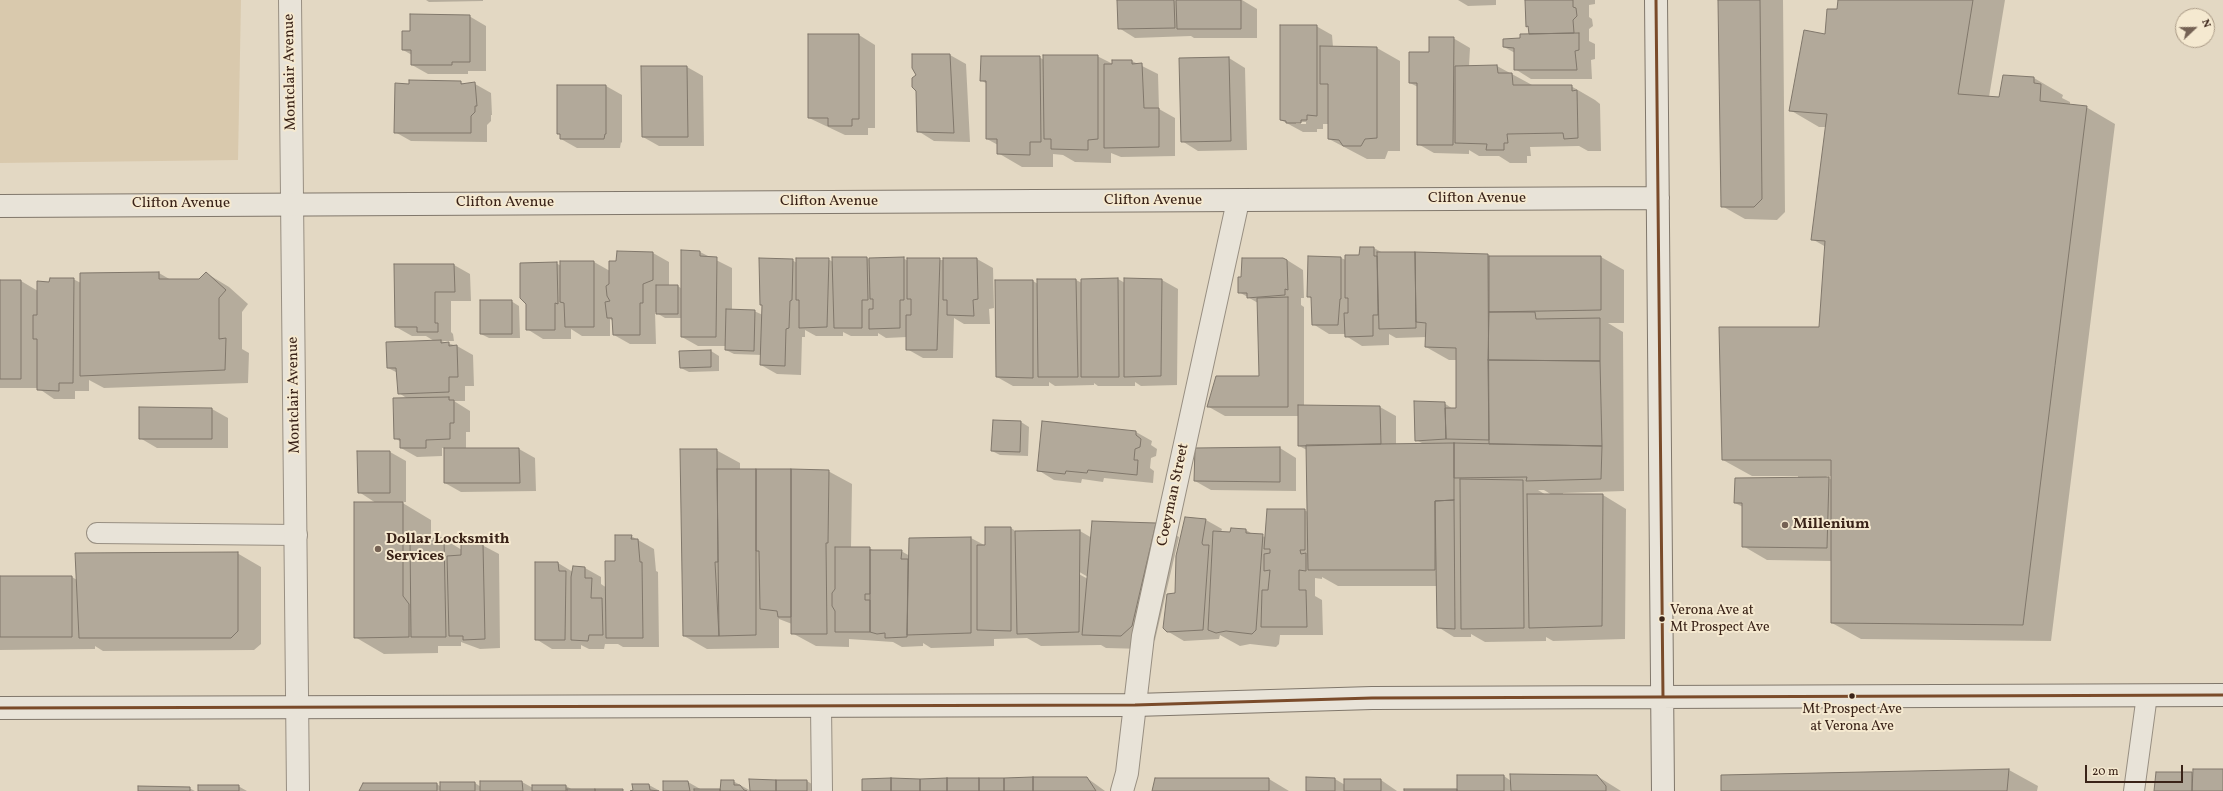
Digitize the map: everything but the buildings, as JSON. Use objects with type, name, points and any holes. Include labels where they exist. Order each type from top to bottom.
[{"type":"street","name":"Montclair Avenue","points":[[290,0],[297,535],[298,791]]},
{"type":"street","points":[[1656,0],[1663,791]]},
{"type":"street","name":"Clifton Avenue","points":[[0,206],[293,203],[1238,201],[1658,198]]},
{"type":"street","name":"Coeyman Street","points":[[1122,791],[1127,773],[1143,636],[1238,201]]},
{"type":"street","points":[[0,708],[298,706],[1135,705],[1372,698],[2147,695],[2223,692]]},
{"type":"lane","points":[[96,533],[297,535]]},
{"type":"lane","points":[[2134,791],[2147,695]]},
{"type":"lane","points":[[821,706],[822,791]]},
{"type":"shaded area","points":[[0,0],[241,0],[238,160],[0,163]]},
{"type":"transit line","points":[[1656,0],[1663,697]]},
{"type":"transit line","points":[[0,708],[1135,705],[1372,698],[2223,695]]},
{"type":"place","name":"Millenium","points":[[1785,525]]},
{"type":"place","name":"Dollar Locksmith Services","points":[[378,549]]},
{"type":"place","name":"Verona Ave at Mt Prospect Ave","points":[[1662,619]]},
{"type":"place","name":"Mt Prospect Ave at Verona Ave","points":[[1852,696]]}]
